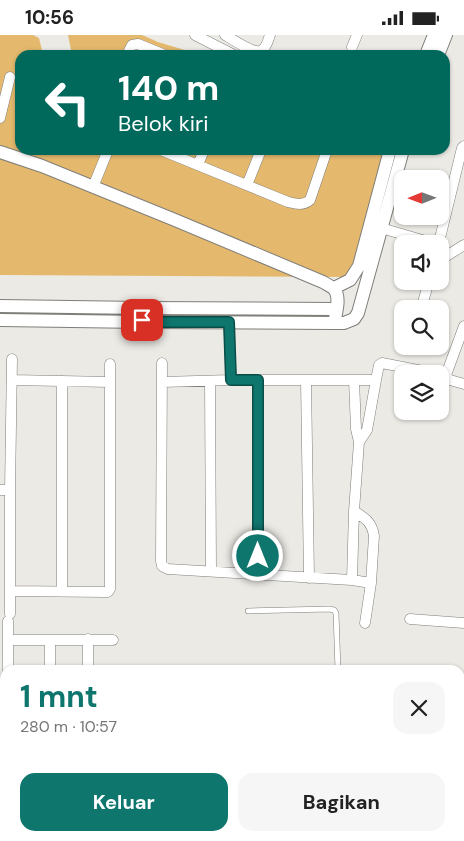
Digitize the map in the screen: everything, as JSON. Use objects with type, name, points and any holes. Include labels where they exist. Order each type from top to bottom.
[{"type":"street","points":[[195,35],[224,50]]},
{"type":"street","points":[[225,35],[252,50]]},
{"type":"street","points":[[263,50],[270,35]]},
{"type":"street","points":[[352,47],[357,35]]},
{"type":"street","points":[[428,50],[434,35]]},
{"type":"street","points":[[440,50],[446,35]]},
{"type":"street","points":[[130,50],[132,45],[138,44],[153,50]]},
{"type":"street","points":[[0,118],[10,77]]},
{"type":"street","points":[[441,235],[464,146]]},
{"type":"street","points":[[0,152],[42,166],[323,282],[334,288],[337,299],[334,323]]},
{"type":"street","points":[[93,187],[106,155]]},
{"type":"street","points":[[173,155],[298,205],[306,204],[310,200],[325,155]]},
{"type":"street","points":[[198,165],[202,155]]},
{"type":"street","points":[[246,185],[259,155]]},
{"type":"street","points":[[334,288],[350,280],[358,266],[389,155]]},
{"type":"street","points":[[0,306],[229,322],[344,323],[354,319],[358,313],[401,155]]},
{"type":"street","points":[[381,228],[406,235]]},
{"type":"street","points":[[449,254],[464,245]]},
{"type":"street","points":[[0,320],[336,309]]},
{"type":"street","points":[[229,322],[231,380]]},
{"type":"street","points":[[464,325],[446,375],[450,380],[464,384]]},
{"type":"street","points":[[8,665],[11,591],[5,490],[12,359]]},
{"type":"street","points":[[162,363],[160,561],[162,566],[168,569],[309,579],[352,580],[371,583]]},
{"type":"street","points":[[359,441],[367,429],[379,365],[382,363],[394,365]]},
{"type":"street","points":[[11,591],[108,592],[110,589],[110,364]]},
{"type":"street","points":[[258,380],[258,575]]},
{"type":"street","points":[[306,380],[309,579]]},
{"type":"street","points":[[352,580],[359,441],[356,429],[354,380]]},
{"type":"street","points":[[162,382],[376,380]]},
{"type":"street","points":[[12,381],[110,382]]},
{"type":"street","points":[[62,381],[62,591]]},
{"type":"street","points":[[210,381],[211,571]]},
{"type":"street","points":[[354,511],[370,523],[374,536],[371,583],[365,623]]},
{"type":"street","points":[[410,619],[464,623]]},
{"type":"street","points":[[88,639],[88,665]]},
{"type":"street","points":[[8,640],[113,639]]},
{"type":"street","points":[[50,641],[50,665]]},
{"type":"lane","points":[[248,611],[334,610],[336,613],[338,665]]},
{"type":"shaded area","points":[[0,35],[33,35],[39,38],[42,50],[15,50],[15,155],[385,155],[351,277],[0,275]]},
{"type":"shaded area","points":[[68,35],[142,35],[184,50],[71,50]]},
{"type":"waterway","points":[[61,313],[135,315]]},
{"type":"waterway","points":[[151,314],[200,315]]},
{"type":"route","points":[[142,320],[143,322],[229,322],[231,380],[258,380],[258,556]]}]
